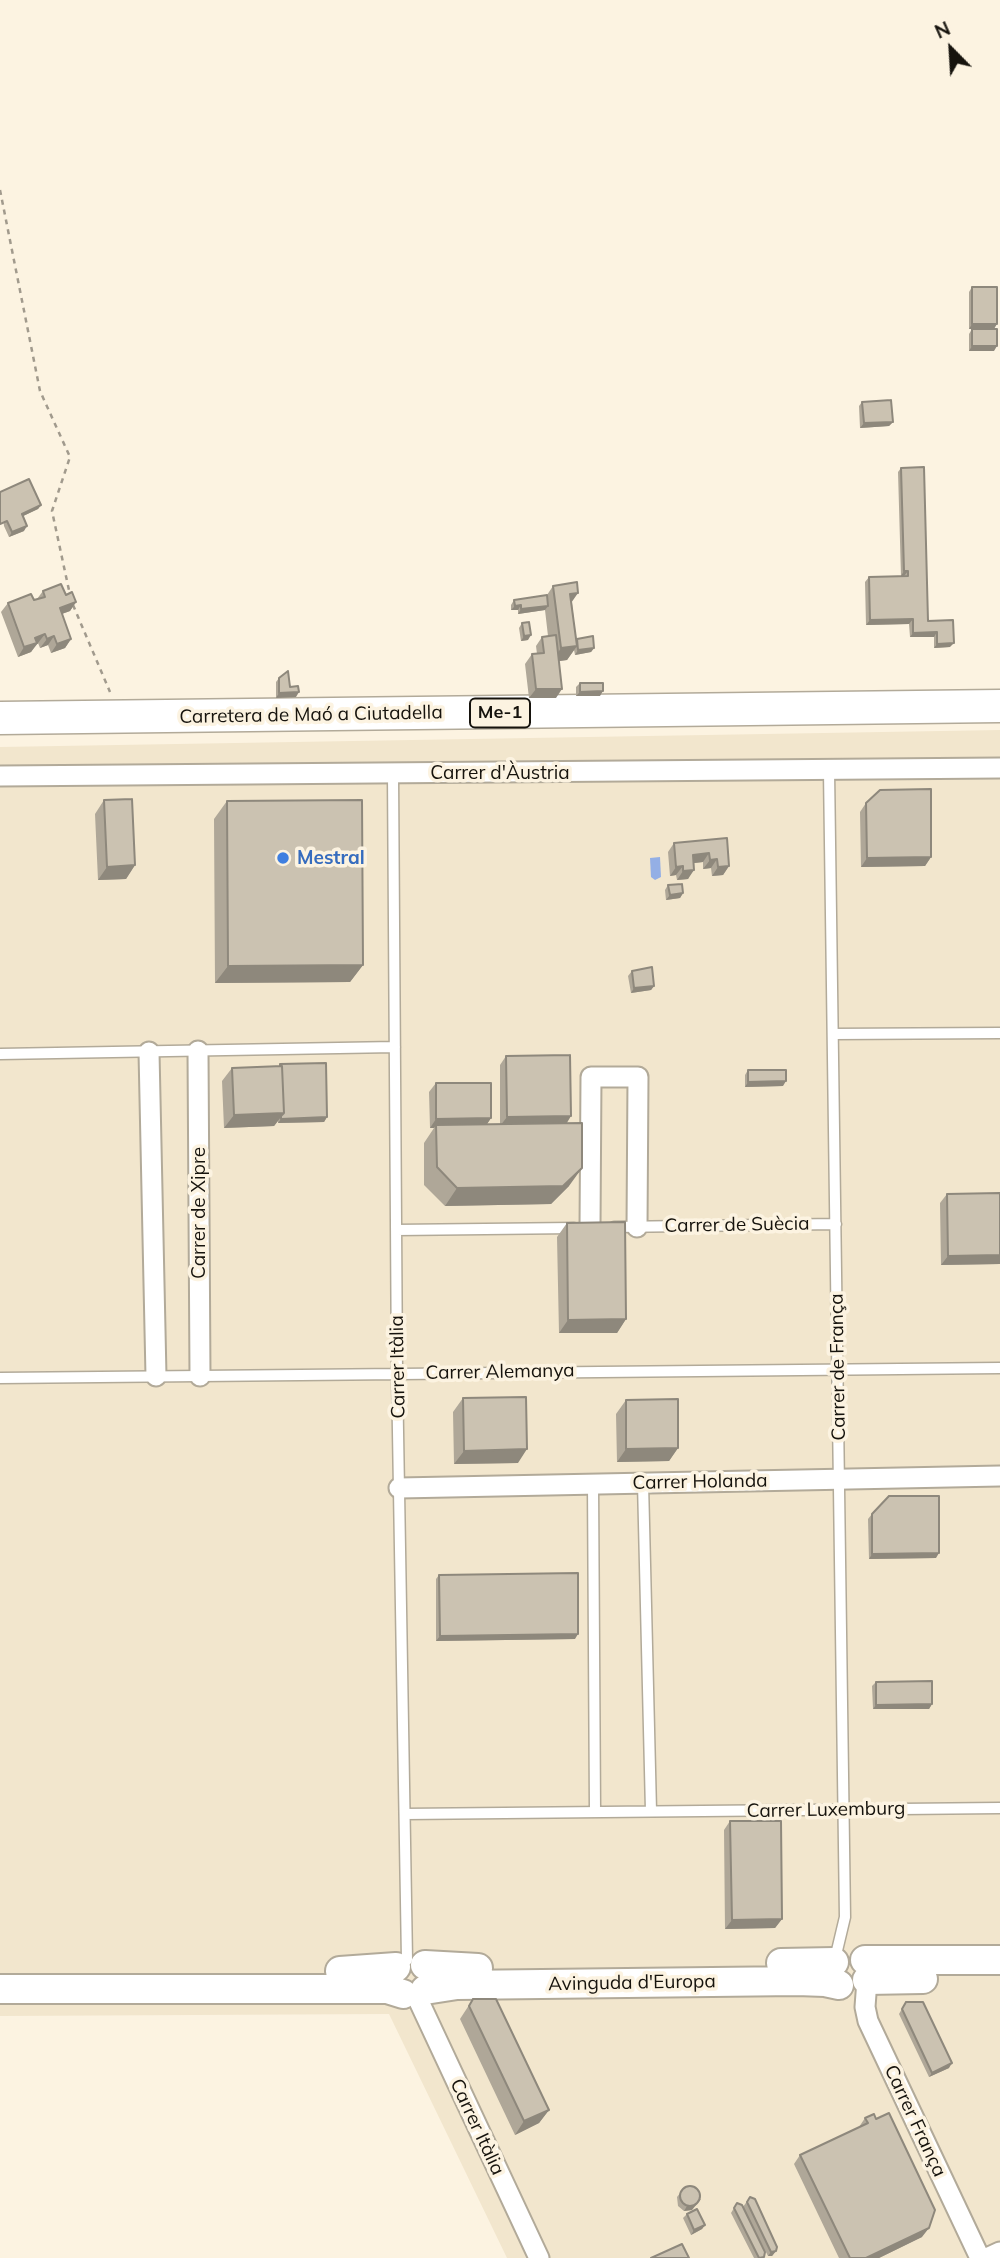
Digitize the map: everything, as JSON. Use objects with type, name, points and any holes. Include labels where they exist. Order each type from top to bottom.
[{"type":"main road","name":"Carretera de Maó a Ciutadella","points":[[0,718],[1000,706]]},
{"type":"street","name":"Carrer d'Àustria","points":[[0,776],[1000,768]]},
{"type":"street","name":"Carrer de Xipre","points":[[198,1051],[200,1376]]},
{"type":"street","points":[[149,1052],[156,1376]]},
{"type":"street","name":"Carrer de Suècia","points":[[590,1227],[591,1077],[638,1077],[637,1227]]},
{"type":"street","name":"Carrer Holanda","points":[[399,1488],[1000,1476]]},
{"type":"street","name":"Avinguda d'Europa","points":[[0,1989],[387,1989],[412,1979],[458,1968],[836,1974],[838,1957],[849,1952],[861,1955],[866,1970]]},
{"type":"street","name":"Avinguda d'Europa","points":[[866,1970],[1000,1960]]},
{"type":"street","name":"Avinguda d'Europa","points":[[0,1972],[354,1970],[412,1979]]},
{"type":"street","name":"Avinguda d'Europa","points":[[866,1970],[1000,1978]]},
{"type":"street","name":"Carrer França","points":[[866,1970],[867,2021],[980,2258]]},
{"type":"street","name":"Carrer Itàlia","points":[[412,1979],[539,2258]]},
{"type":"street","points":[[987,2258],[1000,2252]]},
{"type":"lane","name":"Carrer de França","points":[[829,771],[845,1917],[836,1974]]},
{"type":"lane","name":"Carrer Itàlia","points":[[393,774],[397,1373],[405,1814],[412,1979]]},
{"type":"lane","points":[[833,1034],[1000,1033]]},
{"type":"lane","points":[[0,1054],[395,1047]]},
{"type":"lane","name":"Carrer de Suècia","points":[[396,1230],[836,1224]]},
{"type":"lane","name":"Carrer Alemanya","points":[[0,1378],[1000,1367]]},
{"type":"lane","points":[[643,1483],[651,1811]]},
{"type":"lane","points":[[593,1484],[595,1811]]},
{"type":"lane","name":"Carrer Luxemburg","points":[[405,1814],[1000,1808]]},
{"type":"path","points":[[0,190],[40,391],[70,457],[52,511],[72,603],[121,718]]},
{"type":"shaded area","points":[[1000,730],[1000,2258],[507,2258],[389,2014],[0,2016],[0,747]]},
{"type":"water","points":[[660,857],[661,877],[655,880],[651,877],[650,858]]},
{"type":"building","points":[[972,287],[997,287],[997,324],[972,324]]},
{"type":"building","points":[[972,329],[997,329],[997,346],[972,346]]},
{"type":"building","points":[[891,400],[893,422],[864,423],[862,402]]},
{"type":"building","points":[[924,467],[928,621],[953,620],[954,643],[937,644],[937,632],[913,633],[913,619],[870,620],[869,577],[908,576],[908,571],[904,571],[901,468]]},
{"type":"building","points":[[29,479],[41,505],[22,514],[27,526],[12,532],[7,521],[0,524],[0,492]]},
{"type":"building","points":[[577,582],[578,593],[570,594],[577,646],[561,648],[553,586]]},
{"type":"building","points":[[61,584],[66,595],[72,592],[76,602],[60,608],[71,639],[57,644],[54,636],[47,639],[45,634],[35,638],[37,643],[24,647],[8,603],[31,594],[34,600],[45,597],[43,591]]},
{"type":"building","points":[[547,595],[548,606],[521,609],[521,605],[515,606],[514,600]]},
{"type":"building","points":[[529,622],[531,635],[524,636],[522,623]]},
{"type":"building","points":[[556,635],[562,689],[536,689],[532,654],[544,653],[542,637]]},
{"type":"building","points":[[593,636],[594,648],[578,650],[577,639]]},
{"type":"building","points":[[288,671],[290,687],[298,686],[299,692],[279,693],[279,678]]},
{"type":"building","points":[[580,683],[603,683],[603,691],[580,692]]},
{"type":"building","points":[[931,789],[931,857],[867,858],[866,803],[880,790]]},
{"type":"building","points":[[132,799],[135,865],[107,867],[104,800]]},
{"type":"building","points":[[362,800],[363,965],[228,966],[227,801]]},
{"type":"building","points":[[727,838],[729,866],[718,867],[717,859],[710,860],[709,853],[693,855],[694,870],[683,871],[683,866],[676,867],[674,843]]},
{"type":"building","points":[[682,884],[683,893],[670,895],[668,885]]},
{"type":"building","points":[[652,967],[654,986],[634,988],[632,971]]},
{"type":"building","points":[[570,1055],[571,1116],[507,1117],[506,1056]]},
{"type":"building","points":[[326,1063],[327,1117],[281,1119],[284,1113],[280,1064]]},
{"type":"building","points":[[282,1066],[284,1113],[234,1115],[232,1068]]},
{"type":"building","points":[[748,1070],[786,1070],[786,1081],[748,1082]]},
{"type":"building","points":[[436,1083],[491,1083],[491,1118],[436,1119]]},
{"type":"building","points":[[582,1123],[582,1168],[563,1186],[457,1188],[437,1167],[436,1125]]},
{"type":"building","points":[[1000,1193],[1000,1255],[948,1256],[947,1194]]},
{"type":"building","points":[[625,1222],[626,1319],[568,1320],[567,1223]]},
{"type":"building","points":[[526,1397],[527,1449],[464,1451],[463,1398]]},
{"type":"building","points":[[678,1399],[678,1448],[626,1449],[626,1400]]},
{"type":"building","points":[[889,1496],[939,1496],[939,1553],[872,1554],[872,1514]]},
{"type":"building","points":[[578,1573],[578,1634],[440,1636],[439,1575]]},
{"type":"building","points":[[932,1681],[932,1704],[876,1705],[876,1682]]},
{"type":"building","points":[[730,1821],[781,1821],[782,1919],[732,1920]]},
{"type":"building","points":[[473,1999],[496,1999],[549,2110],[524,2121],[469,2006]]},
{"type":"building","points":[[906,2002],[923,2002],[952,2063],[932,2073],[902,2009]]},
{"type":"building","points":[[889,2113],[935,2210],[929,2228],[866,2258],[850,2258],[800,2155],[868,2123],[865,2118],[874,2114],[876,2119]]},
{"type":"building","points":[[690,2186],[697,2189],[700,2196],[697,2203],[690,2206],[683,2203],[680,2196],[683,2189]]},
{"type":"building","points":[[750,2197],[755,2199],[777,2247],[776,2251],[771,2252],[747,2202]]},
{"type":"building","points":[[737,2203],[742,2205],[765,2252],[764,2257],[759,2258],[734,2208]]},
{"type":"building","points":[[697,2209],[705,2225],[694,2230],[687,2214]]},
{"type":"building","points":[[682,2244],[689,2258],[651,2258]]},
{"type":"place","name":"Mestral","points":[[283,858]]}]
